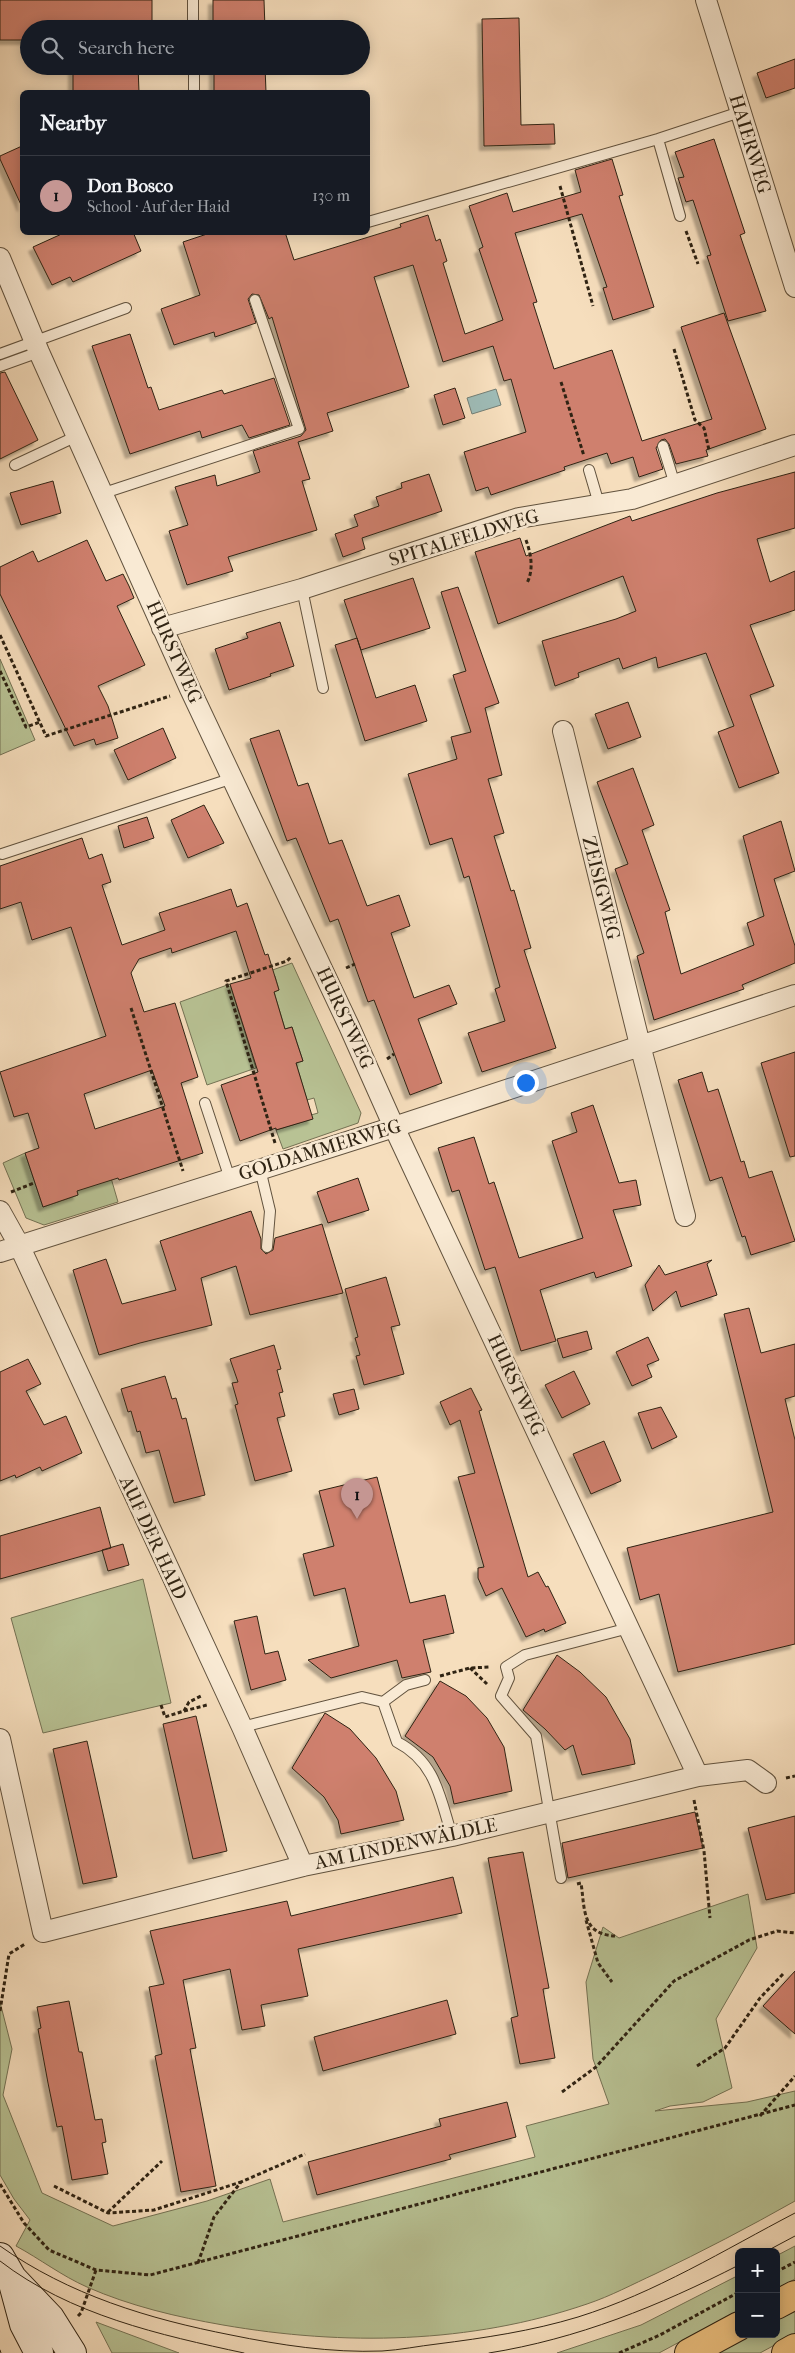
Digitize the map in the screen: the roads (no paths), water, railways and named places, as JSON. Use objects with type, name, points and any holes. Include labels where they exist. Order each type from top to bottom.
[{"type":"main road","points":[[780,2303],[795,2295]]},
{"type":"main road","points":[[688,2353],[735,2328]]},
{"type":"main road","points":[[786,2353],[795,2348]]},
{"type":"street","name":"HAIERWEG","points":[[706,0],[795,287]]},
{"type":"street","name":"HURSTWEG","points":[[0,258],[162,628],[630,1628],[694,1777]]},
{"type":"street","name":"SPITALFELDWEG","points":[[162,628],[302,589],[519,518],[632,499],[795,444]]},
{"type":"street","name":"ZEISIGWEG","points":[[563,731],[640,1045]]},
{"type":"street","name":"GOLDAMMERWEG","points":[[0,1252],[125,1214],[795,995]]},
{"type":"street","points":[[640,1045],[685,1216]]},
{"type":"street","name":"AUF DER HAID","points":[[4,1202],[19,1245],[222,1688],[242,1727],[303,1866]]},
{"type":"street","name":"AM LINDENWÄLDLE","points":[[0,1739],[43,1932],[303,1866],[452,1836],[694,1777],[748,1770],[766,1783]]},
{"type":"street","points":[[5,2266],[24,2324],[39,2353]]},
{"type":"street","points":[[5,2266],[50,2318],[72,2353]]},
{"type":"lane","points":[[193,0],[193,20]]},
{"type":"lane","points":[[194,75],[194,90]]},
{"type":"lane","points":[[370,221],[658,139],[740,112]]},
{"type":"lane","points":[[658,139],[680,216]]},
{"type":"lane","points":[[104,493],[299,429],[255,300]]},
{"type":"lane","points":[[0,366],[37,346],[126,308]]},
{"type":"lane","points":[[0,354],[37,346]]},
{"type":"lane","points":[[15,465],[77,436]]},
{"type":"lane","points":[[664,446],[674,485]]},
{"type":"lane","points":[[589,470],[599,504]]},
{"type":"lane","points":[[302,589],[323,688]]},
{"type":"lane","points":[[2,854],[233,778]]},
{"type":"lane","points":[[206,1103],[230,1179]]},
{"type":"lane","points":[[260,1169],[270,1211],[267,1247]]},
{"type":"lane","points":[[561,1878],[536,1736],[500,1696],[508,1678],[506,1667],[525,1655],[630,1628]]},
{"type":"lane","points":[[383,1702],[406,1684],[425,1680]]},
{"type":"lane","points":[[242,1727],[362,1697],[383,1702]]},
{"type":"lane","points":[[383,1702],[397,1742],[411,1749],[433,1776],[452,1836]]},
{"type":"water","points":[[496,389],[501,405],[472,414],[467,398]]},
{"type":"tram line","points":[[0,2246],[54,2278],[111,2303],[140,2313],[200,2329],[287,2345],[344,2351],[382,2351],[508,2334],[578,2317],[607,2307],[662,2283],[795,2213]]},
{"type":"tram line","points":[[772,2248],[795,2236]]},
{"type":"tram line","points":[[0,2261],[27,2280],[56,2296],[86,2309],[180,2339],[244,2353]]},
{"type":"tram line","points":[[489,2353],[522,2347],[586,2330],[679,2294],[735,2267]]},
{"type":"place","name":"Don Bosco","points":[[357,1519]]}]
